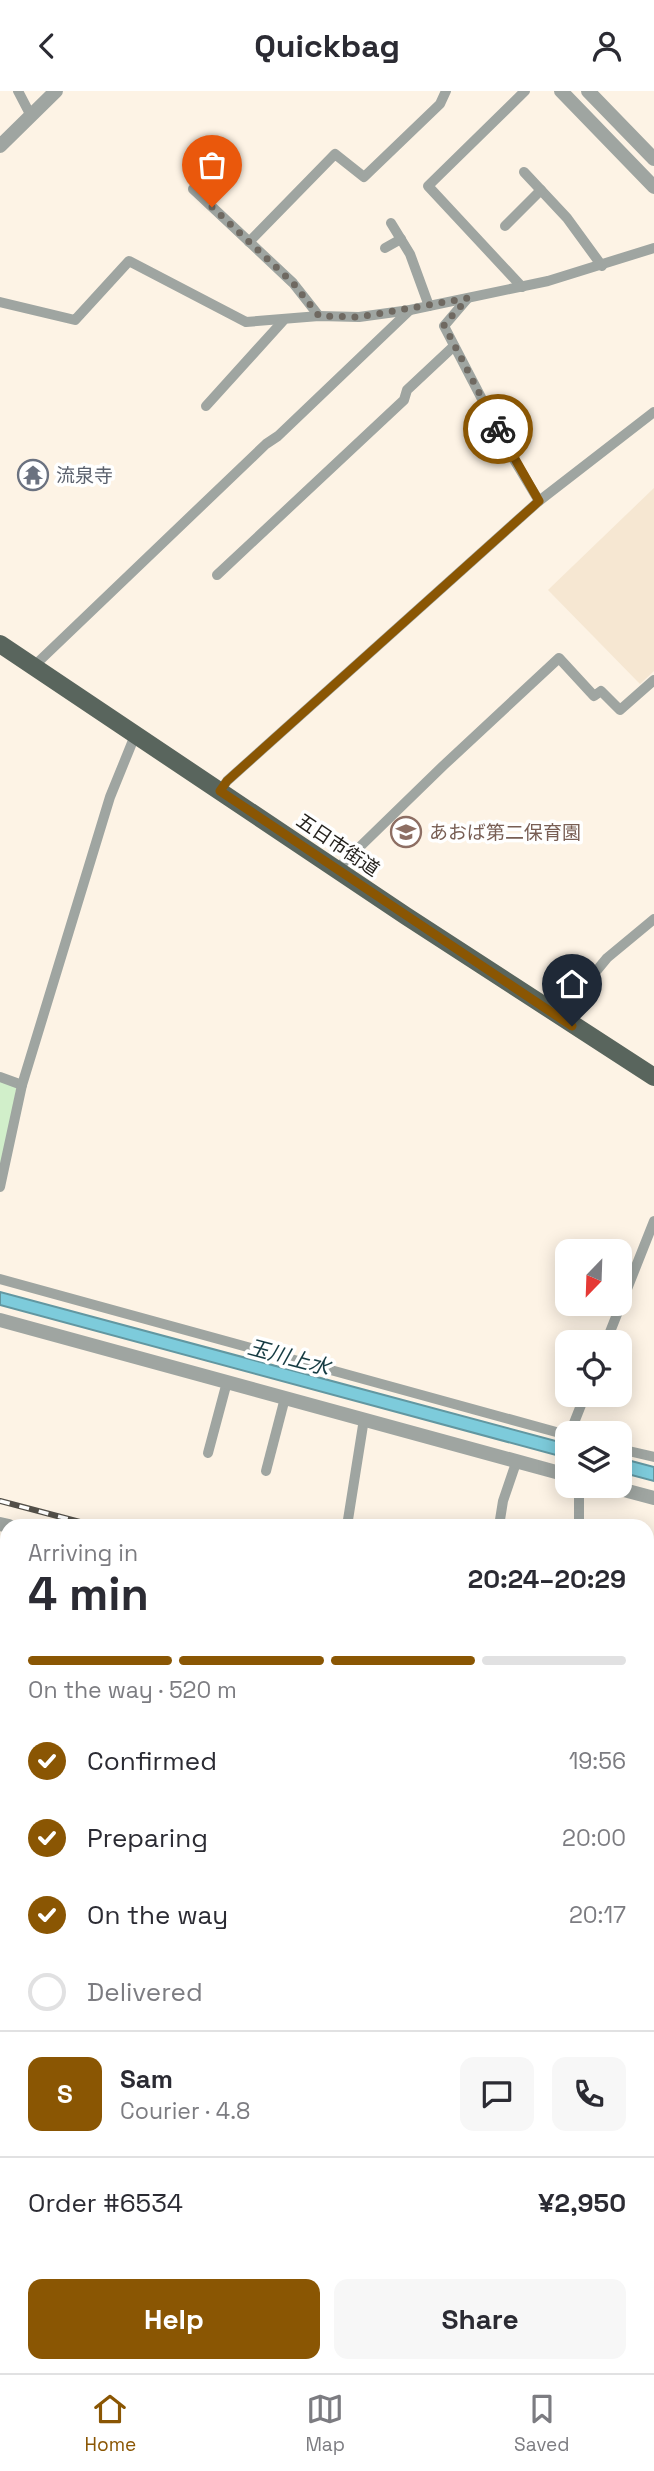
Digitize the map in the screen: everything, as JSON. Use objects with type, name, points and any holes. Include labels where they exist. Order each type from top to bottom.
[{"type":"main road","name":"五日市街道","points":[[0,644],[564,1020],[654,1077]]},
{"type":"street","points":[[18,91],[30,114]]},
{"type":"street","points":[[0,146],[56,91]]},
{"type":"street","points":[[249,242],[335,154],[364,177],[440,104],[446,91]]},
{"type":"street","points":[[522,287],[428,186],[524,91]]},
{"type":"street","points":[[561,91],[654,187]]},
{"type":"street","points":[[588,91],[654,159]]},
{"type":"street","points":[[524,172],[567,218],[602,266]]},
{"type":"street","points":[[193,189],[293,283],[319,316]]},
{"type":"street","points":[[505,226],[541,190]]},
{"type":"street","points":[[391,223],[410,254],[429,306]]},
{"type":"street","points":[[385,248],[401,239]]},
{"type":"street","points":[[0,302],[75,320],[129,261],[246,323],[319,316],[359,317],[410,310],[522,287],[602,266],[654,248]]},
{"type":"street","points":[[468,298],[444,325],[510,453],[539,501]]},
{"type":"street","points":[[34,666],[410,310]]},
{"type":"street","points":[[206,406],[284,321]]},
{"type":"street","points":[[217,575],[404,400],[407,390],[454,346]]},
{"type":"street","points":[[220,791],[227,781],[539,501],[654,412]]},
{"type":"street","points":[[337,869],[559,658],[594,696],[601,691],[620,710],[654,680]]},
{"type":"street","points":[[0,1187],[22,1084],[110,797],[136,733]]},
{"type":"street","points":[[564,1020],[588,981],[607,958],[654,919]]},
{"type":"street","points":[[0,1077],[22,1084]]},
{"type":"street","points":[[611,1330],[654,1221]]},
{"type":"street","points":[[0,1279],[555,1430]]},
{"type":"street","points":[[0,1320],[555,1469]]},
{"type":"street","points":[[208,1453],[227,1382]]},
{"type":"street","points":[[266,1471],[285,1398]]},
{"type":"street","points":[[348,1519],[364,1419]]},
{"type":"street","points":[[632,1452],[654,1457]]},
{"type":"street","points":[[500,1519],[503,1501],[517,1461]]},
{"type":"street","points":[[632,1492],[654,1498]]},
{"type":"street","points":[[579,1498],[579,1519]]},
{"type":"shaded area","points":[[654,488],[654,671],[640,684],[548,590]]},
{"type":"green space","points":[[0,1079],[17,1085],[0,1176]]},
{"type":"water","points":[[0,1292],[555,1441],[555,1455],[0,1305]]},
{"type":"water","points":[[632,1461],[654,1467],[654,1481],[632,1475]]},
{"type":"railway","points":[[0,1501],[68,1519]]},
{"type":"way so far","points":[[212,207],[293,283],[319,316],[359,317],[468,298],[444,325],[498,429]]},
{"type":"place","name":"流泉寺","points":[[33,475]]},
{"type":"place","name":"あおば第二保育園","points":[[406,832]]},
{"type":"route","points":[[498,429],[539,501],[227,781],[220,791],[572,1026]]},
{"type":"water label","name":"玉川上水","points":[[289,1357]]}]
